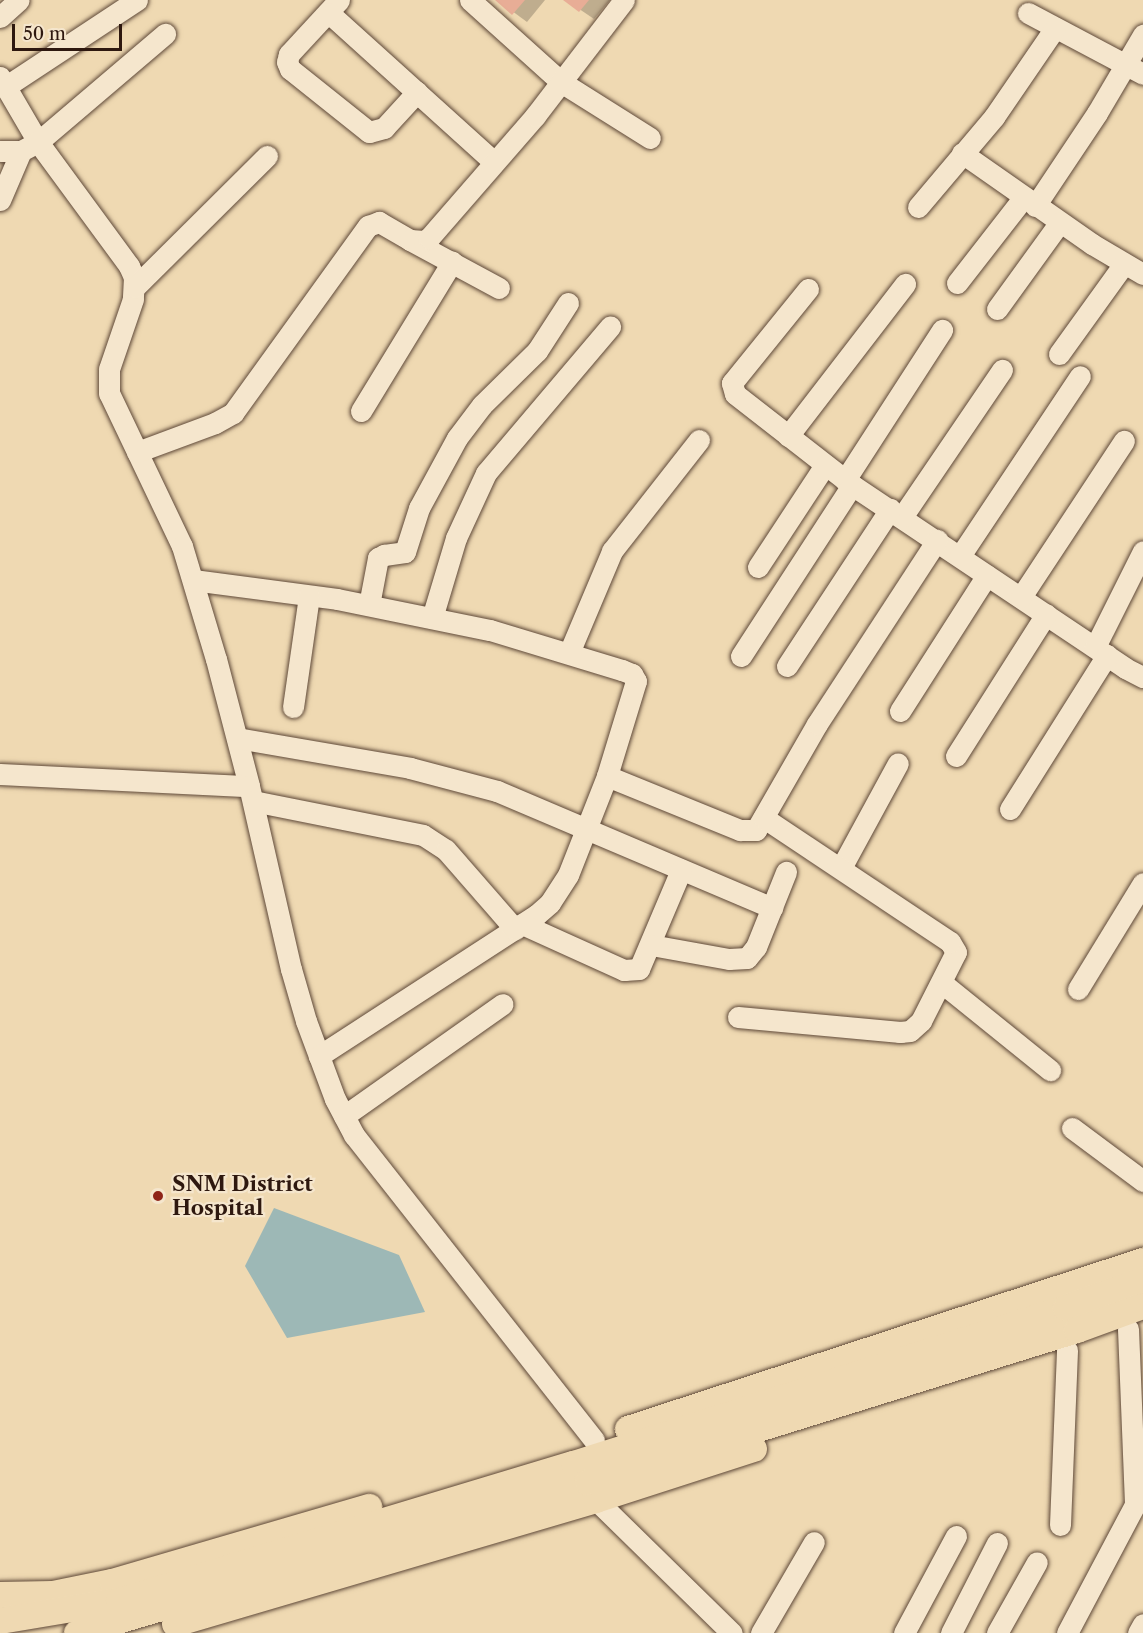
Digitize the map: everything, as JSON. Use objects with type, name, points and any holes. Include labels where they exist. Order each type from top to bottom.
[{"type":"main road","points":[[0,1595],[53,1594],[112,1582],[594,1440],[1143,1261]]},
{"type":"main road","points":[[144,1633],[596,1500],[1070,1329],[1143,1280]]},
{"type":"main road","points":[[77,1633],[588,1482],[1143,1306]]},
{"type":"main road","points":[[0,1621],[119,1601],[574,1464],[1070,1329],[1136,1327]]},
{"type":"street","points":[[0,17],[19,0]]},
{"type":"street","points":[[135,287],[129,266],[20,148],[3,82],[137,0]]},
{"type":"street","points":[[470,0],[561,82],[650,138]]},
{"type":"street","points":[[410,240],[429,238],[535,116],[624,0]]},
{"type":"street","points":[[417,92],[384,128],[369,132],[290,69],[287,62],[289,54],[334,6],[417,92],[494,161]]},
{"type":"street","points":[[1028,13],[1134,69]]},
{"type":"street","points":[[918,207],[1021,81],[1055,28]]},
{"type":"street","points":[[0,200],[20,148],[165,34]]},
{"type":"street","points":[[957,283],[1030,201],[1097,113],[1134,69],[1143,35]]},
{"type":"street","points":[[962,153],[1060,222],[1134,269],[1059,354]]},
{"type":"street","points":[[267,156],[135,287],[107,379],[109,393],[174,524],[193,580],[237,738],[291,969],[319,1056],[344,1116],[361,1143],[594,1440]]},
{"type":"street","points":[[137,452],[215,423],[233,413],[368,226],[379,222],[499,288]]},
{"type":"street","points":[[997,309],[1060,222]]},
{"type":"street","points":[[361,411],[452,262]]},
{"type":"street","points":[[788,436],[905,284]]},
{"type":"street","points":[[808,289],[732,383],[735,394],[848,482],[1143,677]]},
{"type":"street","points":[[369,605],[378,558],[405,552],[419,508],[457,438],[482,405],[537,351],[568,303]]},
{"type":"street","points":[[432,618],[456,538],[486,473],[610,327]]},
{"type":"street","points":[[741,656],[942,330]]},
{"type":"street","points":[[787,666],[1002,370]]},
{"type":"street","points":[[960,556],[1080,376]]},
{"type":"street","points":[[569,652],[612,551],[699,440]]},
{"type":"street","points":[[1021,597],[1124,441]]},
{"type":"street","points":[[758,567],[825,465]]},
{"type":"street","points":[[608,776],[740,830],[756,830],[817,724],[937,540]]},
{"type":"street","points":[[1010,809],[1101,651],[1143,551]]},
{"type":"street","points":[[900,711],[987,574]]},
{"type":"street","points":[[193,580],[369,605],[490,630],[569,652],[622,670],[632,674],[636,681],[608,776],[559,892],[550,903],[519,927],[319,1056]]},
{"type":"street","points":[[292,707],[309,596]]},
{"type":"street","points":[[956,756],[1046,614]]},
{"type":"street","points":[[237,738],[442,775],[497,791],[772,908]]},
{"type":"street","points":[[841,868],[898,763]]},
{"type":"street","points":[[0,774],[251,794],[423,835],[446,850],[519,927],[632,972],[639,969],[651,945],[681,870]]},
{"type":"street","points":[[738,1017],[900,1032],[910,1031],[921,1021],[955,958],[954,946],[764,818]]},
{"type":"street","points":[[651,945],[729,959],[747,958],[756,946],[786,872]]},
{"type":"street","points":[[1078,989],[1143,883]]},
{"type":"street","points":[[942,983],[1050,1070]]},
{"type":"street","points":[[344,1116],[503,1004]]},
{"type":"street","points":[[1072,1128],[1143,1181]]},
{"type":"street","points":[[1067,1633],[1139,1496],[1136,1327]]},
{"type":"street","points":[[1060,1526],[1070,1329]]},
{"type":"street","points":[[596,1500],[732,1633]]},
{"type":"street","points":[[904,1633],[956,1536]]},
{"type":"street","points":[[761,1633],[814,1542]]},
{"type":"street","points":[[951,1633],[997,1544]]},
{"type":"street","points":[[997,1633],[1036,1562]]},
{"type":"street","points":[[1138,1633],[1143,1624]]},
{"type":"water","points":[[274,1208],[399,1255],[425,1312],[287,1338],[245,1266]]},
{"type":"building","points":[[495,0],[525,0],[512,15]]},
{"type":"building","points":[[563,0],[589,0],[579,12]]},
{"type":"place","name":"SNM District Hospital","points":[[158,1196]]}]
